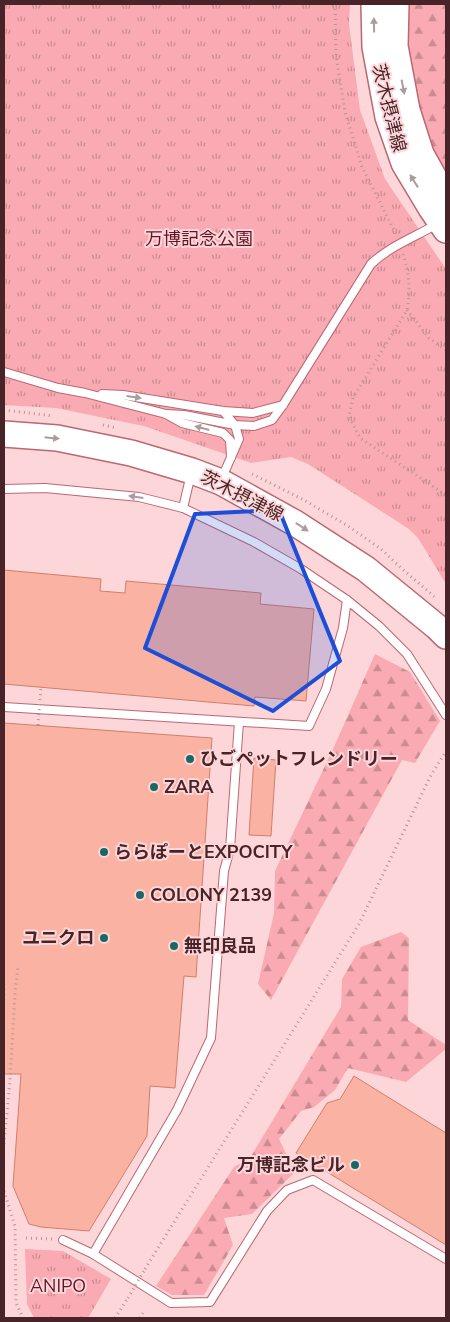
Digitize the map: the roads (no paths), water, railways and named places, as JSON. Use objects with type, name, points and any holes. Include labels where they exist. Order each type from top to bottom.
[{"type":"main road","name":"茨木摂津線","points":[[374,4],[375,47],[388,117],[404,164],[431,208],[444,217]]},
{"type":"main road","name":"茨木摂津線","points":[[396,4],[395,46],[407,110],[444,217]]},
{"type":"main road","name":"茨木摂津線","points":[[4,434],[57,438],[131,453],[192,471],[220,482],[295,523],[366,568],[446,636]]},
{"type":"lane","points":[[4,372],[58,388],[166,414],[184,415],[235,425],[254,426],[272,420],[371,264],[394,246],[444,217]]},
{"type":"lane","points":[[85,394],[123,395],[223,411],[254,413],[283,405]]},
{"type":"lane","points":[[220,482],[239,439],[235,425],[223,411]]},
{"type":"lane","points":[[166,414],[182,423],[223,433],[230,440],[231,457]]},
{"type":"lane","points":[[183,508],[192,471]]},
{"type":"lane","points":[[4,489],[44,488],[139,497],[183,508],[254,542],[301,568],[347,600],[379,626],[407,654],[446,715]]},
{"type":"lane","points":[[4,707],[309,726],[326,689],[343,628],[347,600]]},
{"type":"lane","points":[[93,1254],[178,1110],[211,1038],[224,871],[230,849],[239,722]]},
{"type":"lane","points":[[63,1240],[93,1254],[171,1303],[210,1302],[267,1211],[287,1190],[314,1180],[446,1259]]},
{"type":"place","name":"ひごペットフレンドリー","points":[[190,759]]},
{"type":"place","name":"ZARA","points":[[154,787]]},
{"type":"place","name":"ららぽーとEXPOCITY","points":[[104,852]]},
{"type":"place","name":"COLONY 2139","points":[[140,895]]},
{"type":"place","name":"ユニクロ","points":[[104,938]]},
{"type":"place","name":"無印良品","points":[[174,946]]},
{"type":"place","name":"万博記念ビル","points":[[355,1165]]},
{"type":"park label","name":"万博記念公園","points":[[199,239]]},
{"type":"park label","name":"ANIPO","points":[[58,1286]]}]
